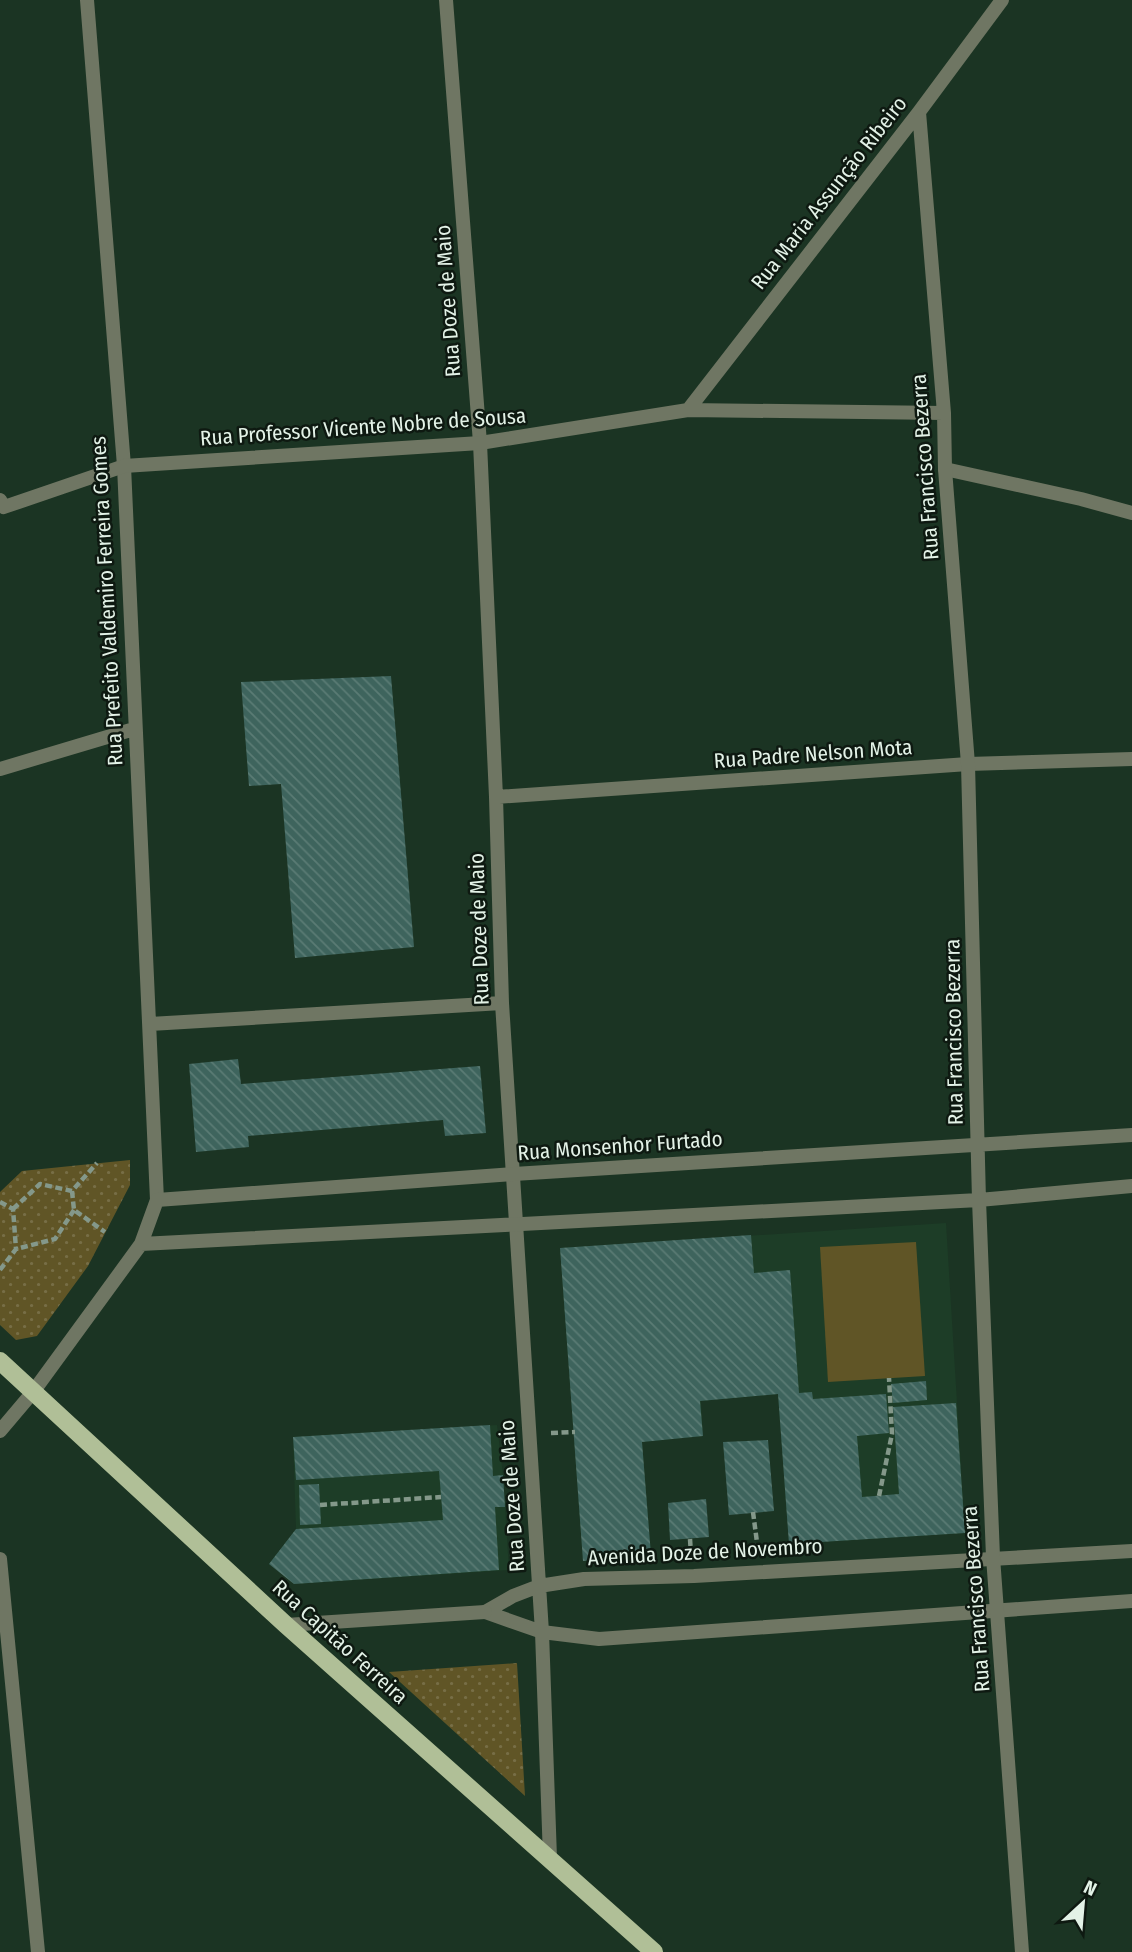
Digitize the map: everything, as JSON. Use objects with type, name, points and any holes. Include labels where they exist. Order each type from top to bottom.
[{"type":"main road","name":"Rua Capitão Ferreira","points":[[0,1361],[286,1625],[654,1952]]},
{"type":"street","name":"Rua Prefeito Valdemiro Ferreira Gomes","points":[[86,0],[124,466],[157,1200]]},
{"type":"street","name":"Rua Doze de Maio","points":[[446,0],[480,443],[502,1003],[542,1632],[550,1858]]},
{"type":"street","name":"Rua Maria Assunção Ribeiro","points":[[688,410],[919,112],[1002,0]]},
{"type":"street","name":"Rua Francisco Bezerra","points":[[919,112],[944,413],[944,469],[968,764],[979,1200],[993,1557],[1022,1952]]},
{"type":"street","name":"Rua Professor Vicente Nobre de Sousa","points":[[1,505],[124,466],[480,443],[688,410],[944,413]]},
{"type":"street","points":[[944,469],[1132,513]]},
{"type":"street","points":[[0,769],[134,729]]},
{"type":"street","name":"Rua Padre Nelson Mota","points":[[496,797],[968,764],[1132,759]]},
{"type":"street","points":[[150,1024],[502,1003]]},
{"type":"street","name":"Rua Monsenhor Furtado","points":[[157,1200],[978,1143],[1132,1135]]},
{"type":"street","points":[[141,1244],[979,1200],[1132,1186]]},
{"type":"street","points":[[0,1431],[33,1392],[141,1244],[157,1200]]},
{"type":"street","name":"Avenida Doze de Novembro","points":[[286,1625],[485,1612],[513,1596],[539,1586],[584,1579],[1132,1551]]},
{"type":"street","points":[[0,1559],[38,1952]]},
{"type":"street","points":[[485,1612],[542,1632],[599,1639],[1132,1601]]},
{"type":"path","points":[[0,1270],[16,1249],[55,1240],[74,1210],[72,1191],[97,1163]]},
{"type":"path","points":[[13,1209],[40,1184],[72,1191]]},
{"type":"path","points":[[0,1202],[13,1209]]},
{"type":"path","points":[[13,1209],[16,1249]]},
{"type":"path","points":[[74,1210],[105,1232]]},
{"type":"path","points":[[879,1496],[892,1433],[889,1378]]},
{"type":"path","points":[[320,1505],[441,1497]]},
{"type":"path","points":[[753,1513],[760,1572]]},
{"type":"shaded area","points":[[130,1160],[130,1185],[88,1266],[37,1336],[16,1340],[0,1325],[0,1192],[22,1171]]},
{"type":"shaded area","points":[[946,1223],[965,1533],[789,1544],[778,1394],[701,1401],[703,1436],[642,1442],[651,1555],[583,1561],[560,1248]]},
{"type":"shaded area","points":[[916,1242],[925,1376],[828,1382],[820,1247]]},
{"type":"shaded area","points":[[497,1425],[509,1570],[294,1584],[269,1564],[296,1529],[293,1437]]},
{"type":"shaded area","points":[[517,1663],[525,1796],[389,1672]]},
{"type":"building","points":[[391,676],[414,947],[295,958],[281,784],[249,786],[241,682]]},
{"type":"building","points":[[238,1059],[241,1084],[480,1066],[486,1133],[445,1136],[443,1120],[248,1136],[249,1147],[196,1152],[189,1064]]},
{"type":"building","points":[[751,1235],[754,1273],[790,1270],[799,1393],[812,1392],[813,1399],[886,1394],[889,1433],[857,1436],[862,1497],[899,1494],[893,1407],[956,1403],[965,1533],[789,1544],[778,1394],[700,1401],[703,1436],[642,1442],[651,1555],[583,1561],[560,1248]]},
{"type":"building","points":[[926,1381],[927,1400],[893,1403],[891,1384]]},
{"type":"building","points":[[490,1425],[493,1476],[503,1475],[505,1507],[495,1507],[499,1570],[294,1584],[269,1564],[296,1529],[443,1520],[439,1471],[296,1480],[293,1437]]},
{"type":"building","points":[[768,1440],[774,1511],[729,1515],[723,1442]]},
{"type":"building","points":[[319,1484],[321,1524],[300,1525],[299,1485]]},
{"type":"building","points":[[706,1499],[709,1537],[670,1540],[668,1503]]}]
